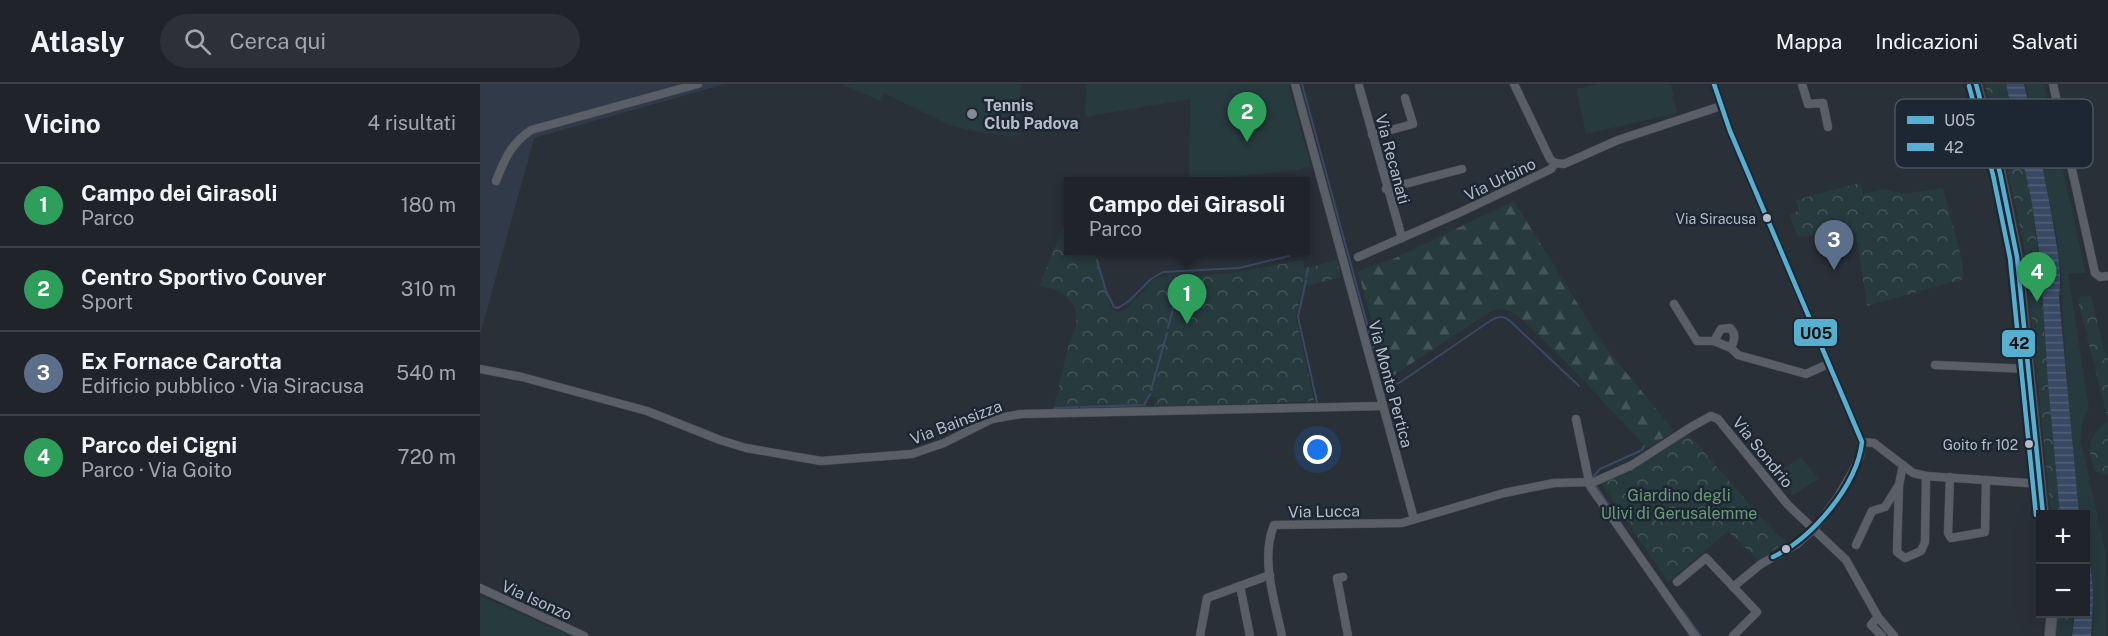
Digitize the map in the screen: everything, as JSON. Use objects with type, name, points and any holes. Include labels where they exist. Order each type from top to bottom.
[{"type":"main road","points":[[1976,84],[1980,99]]},
{"type":"main road","points":[[1997,168],[2015,240],[2043,510]]},
{"type":"main road","points":[[2050,636],[2052,618]]},
{"type":"street","points":[[496,181],[506,156],[517,140],[531,130],[698,84]]},
{"type":"street","name":"Via Monte Pertica","points":[[1295,84],[1414,519]]},
{"type":"street","points":[[1514,84],[1550,159],[1555,163]]},
{"type":"street","points":[[1714,84],[1721,106],[1828,364],[1862,439],[1860,456],[1853,471],[1836,500],[1814,529],[1797,544],[1761,564],[1733,587]]},
{"type":"street","points":[[1802,84],[1808,104],[1823,103],[1828,127]]},
{"type":"street","points":[[2053,84],[2056,99]]},
{"type":"street","name":"Via Recanati","points":[[1359,86],[1386,189],[1402,238]]},
{"type":"street","points":[[1372,135],[1417,123],[1405,98]]},
{"type":"street","name":"Via Urbino","points":[[1358,257],[1499,194],[1551,169],[1555,163],[1564,164],[1625,137],[1721,106]]},
{"type":"street","points":[[2072,168],[2095,273],[2100,277],[2108,276]]},
{"type":"street","points":[[1386,189],[1462,169]]},
{"type":"street","points":[[1674,304],[1697,341],[1714,341],[1731,348],[1738,354],[1806,374],[1828,364]]},
{"type":"street","points":[[1714,341],[1718,332],[1730,328],[1735,337],[1731,348]]},
{"type":"street","points":[[1935,365],[2029,369]]},
{"type":"street","name":"Via Bainsizza","points":[[480,369],[522,376],[647,411],[746,448],[829,462],[912,454],[944,443],[992,419],[1021,414],[1383,406]]},
{"type":"street","name":"Via Sondrio","points":[[1589,483],[1632,465],[1691,426],[1715,416],[1788,505],[1846,560],[1878,617],[1894,636]]},
{"type":"street","points":[[1576,419],[1589,483],[1626,540],[1695,636]]},
{"type":"street","points":[[1862,439],[1881,446],[1913,472],[1926,476],[2040,484]]},
{"type":"street","points":[[1903,465],[1899,484],[1897,552],[1905,558],[1921,550],[1925,542],[1926,476]]},
{"type":"street","points":[[1950,477],[1948,533],[1951,538],[1985,532],[1986,480]]},
{"type":"street","points":[[1414,519],[1480,500],[1554,483],[1589,483]]},
{"type":"street","points":[[1856,545],[1872,511],[1885,507],[1899,484]]},
{"type":"street","name":"Via Lucca","points":[[1282,636],[1270,575],[1269,536],[1274,525],[1402,523],[1414,519]]},
{"type":"street","points":[[1677,582],[1706,558],[1757,612],[1735,635]]},
{"type":"street","points":[[1200,636],[1207,598],[1270,575]]},
{"type":"street","points":[[1343,577],[1337,578],[1348,636]]},
{"type":"street","points":[[1239,586],[1250,636]]},
{"type":"street","name":"Via Isonzo","points":[[480,588],[584,636]]},
{"type":"street","name":"Via Sondrio","points":[[1878,617],[1871,625],[1882,636]]},
{"type":"shaded area","points":[[480,84],[725,84],[534,138],[480,335]]},
{"type":"green space","name":"Tennis Club Padova","points":[[842,84],[1021,84],[1017,137],[951,126],[884,93],[880,101]]},
{"type":"green space","points":[[1086,84],[1288,84],[1311,166],[1298,170],[1229,177],[1189,177],[1190,99],[1085,117]]},
{"type":"green space","points":[[1597,84],[1671,84],[1677,113],[1586,134],[1576,89]]},
{"type":"green space","points":[[1985,84],[2007,84],[2010,99],[1989,99]]},
{"type":"green space","points":[[2026,84],[2044,84],[2047,99],[2029,99]]},
{"type":"green space","points":[[2007,168],[2025,168],[2031,198],[2041,277],[2060,510],[2051,510],[2024,244]]},
{"type":"green space","points":[[2043,168],[2063,168],[2086,273],[2068,273],[2089,408],[2083,419],[2081,442],[2106,553],[2106,636],[2093,636],[2090,510],[2077,510],[2070,461],[2062,283],[2057,239]]},
{"type":"green space","points":[[1860,183],[1863,194],[1884,189],[1904,194],[1943,188],[1963,264],[1963,279],[1867,306],[1856,233],[1798,237],[1789,214],[1799,211],[1796,200]]},
{"type":"green space","points":[[1514,201],[1602,343],[1674,431],[1647,448],[1565,361],[1516,314],[1505,309],[1491,311],[1391,377],[1386,373],[1358,271],[1393,259]]},
{"type":"green space","points":[[1063,228],[1064,255],[1095,255],[1111,308],[1117,312],[1124,311],[1155,279],[1179,273],[1195,276],[1233,273],[1303,260],[1304,269],[1337,260],[1341,277],[1302,287],[1296,318],[1314,401],[1153,408],[1156,398],[1150,396],[1145,407],[1053,410],[1077,319],[1072,303],[1066,297],[1050,288],[1039,286]]},
{"type":"green space","points":[[2091,296],[2108,359],[2108,420],[2077,297]]},
{"type":"green space","points":[[2108,420],[2108,475],[2094,470],[2090,442]]},
{"type":"green space","name":"Giardino degli Ulivi di Gerusalemme","points":[[1688,434],[1774,532],[1787,542],[1758,560],[1728,531],[1668,582],[1601,483],[1648,461]]},
{"type":"green space","points":[[1801,457],[1818,479],[1793,495],[1777,473]]},
{"type":"green space","points":[[480,596],[483,597],[571,636],[480,636]]},
{"type":"green space","points":[[2058,618],[2073,618],[2071,636],[2056,636]]},
{"type":"water","points":[[2006,84],[2024,84],[2027,99],[2009,99]]},
{"type":"water","points":[[2024,168],[2043,168],[2058,255],[2059,297],[2079,510],[2060,510],[2048,384],[2040,257]]},
{"type":"water","points":[[2090,567],[2093,583],[2091,636],[2072,636],[2074,618],[2090,618]]},
{"type":"waterway","points":[[1302,84],[1385,384],[1399,383],[1490,321],[1501,317],[1511,322],[1579,386]]},
{"type":"waterway","points":[[1097,260],[1106,291],[1114,307],[1118,308],[1129,301],[1151,279],[1163,272],[1239,268],[1289,256]]},
{"type":"waterway","points":[[1306,277],[1308,268]]},
{"type":"waterway","points":[[1168,328],[1182,275]]},
{"type":"waterway","points":[[1306,280],[1298,317],[1317,402]]},
{"type":"waterway","points":[[1151,390],[1167,333]]},
{"type":"waterway","points":[[1081,407],[1144,405],[1150,394]]},
{"type":"waterway","points":[[1055,408],[1078,407]]},
{"type":"waterway","points":[[1593,477],[1600,469],[1642,450],[1644,446]]},
{"type":"waterway","points":[[1597,487],[1628,534]]},
{"type":"waterway","points":[[1682,610],[1701,636]]},
{"type":"transit line","name":"U05","points":[[1714,84],[1730,131],[1862,442],[1851,476],[1830,509],[1803,537],[1773,557]]},
{"type":"transit line","name":"U05","points":[[1976,84],[1980,99]]},
{"type":"transit line","name":"42","points":[[1969,86],[1973,99]]},
{"type":"transit line","name":"42","points":[[1991,168],[2010,258],[2036,515]]},
{"type":"transit line","name":"U05","points":[[1999,168],[2017,257],[2043,510]]},
{"type":"place","name":"Tennis Club Padova","points":[[972,114]]},
{"type":"place","name":"Centro Sportivo Couver","points":[[1247,142]]},
{"type":"place","name":"Via Siracusa","points":[[1767,218]]},
{"type":"place","name":"Ex Fornace Carotta","points":[[1834,270]]},
{"type":"place","name":"Parco dei Cigni","points":[[2037,302]]},
{"type":"place","name":"Campo dei Girasoli","points":[[1187,324]]},
{"type":"place","name":"Goito fr 102","points":[[2029,444]]}]
